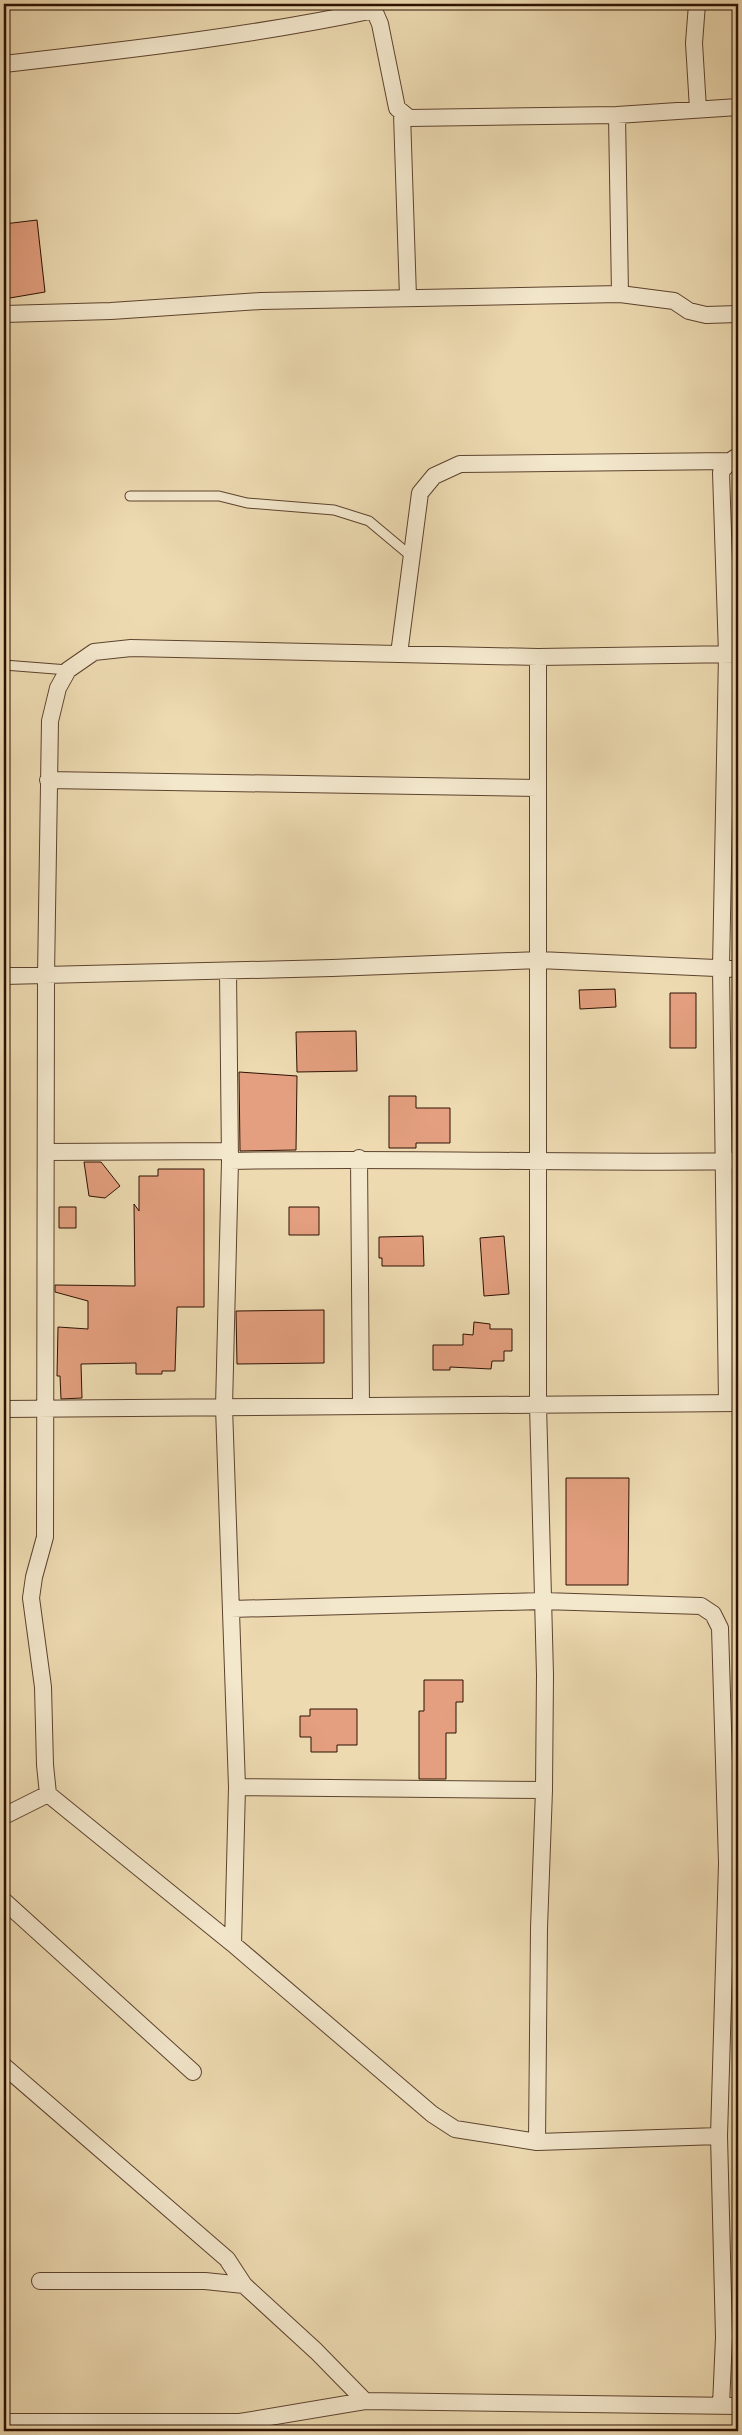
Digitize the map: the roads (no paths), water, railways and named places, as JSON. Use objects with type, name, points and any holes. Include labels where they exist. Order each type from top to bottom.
[{"type":"street","points":[[697,4],[694,43],[698,109]]},
{"type":"street","points":[[4,64],[150,47],[336,18],[373,7],[380,24],[397,108],[402,114],[410,118],[617,114],[738,107]]},
{"type":"street","points":[[402,114],[408,297]]},
{"type":"street","points":[[617,114],[620,294]]},
{"type":"street","points":[[4,314],[111,311],[261,301],[620,294],[674,301],[689,311],[706,315],[738,314]]},
{"type":"street","points":[[400,654],[420,493],[434,476],[460,464],[734,459]]},
{"type":"street","points":[[4,1409],[733,1403],[731,1161],[721,968],[731,791],[732,654],[721,472],[734,459]]},
{"type":"street","points":[[719,2136],[537,2142],[455,2129],[432,2114],[233,1944],[48,1794],[45,1765],[43,1686],[31,1598],[34,1577],[42,1555],[45,1537],[46,976],[50,721],[58,688],[68,670],[94,652],[131,648],[538,657],[732,654]]},
{"type":"street","points":[[537,2142],[539,1928],[544,1790],[543,1602],[538,1404],[538,657]]},
{"type":"street","points":[[48,780],[538,788]]},
{"type":"street","points":[[4,976],[228,971],[539,960],[738,969]]},
{"type":"street","points":[[228,971],[229,1156],[224,1407],[237,1787],[233,1944]]},
{"type":"street","points":[[47,1152],[538,1162],[731,1161]]},
{"type":"street","points":[[358,1158],[361,1406]]},
{"type":"street","points":[[231,1610],[543,1602],[701,1606],[713,1614],[720,1628],[731,1802],[727,1863],[719,2136],[724,2337],[721,2405]]},
{"type":"street","points":[[237,1787],[544,1790]]},
{"type":"street","points":[[4,1816],[48,1794]]},
{"type":"street","points":[[4,1900],[193,2072]]},
{"type":"street","points":[[4,2066],[227,2259],[244,2285],[316,2351],[365,2401]]},
{"type":"street","points":[[40,2281],[205,2282],[244,2285]]},
{"type":"street","points":[[4,2422],[240,2422],[365,2401],[738,2406]]},
{"type":"lane","points":[[130,496],[219,496],[247,503],[334,510],[369,521],[412,557]]},
{"type":"lane","points":[[4,665],[68,670]]}]
